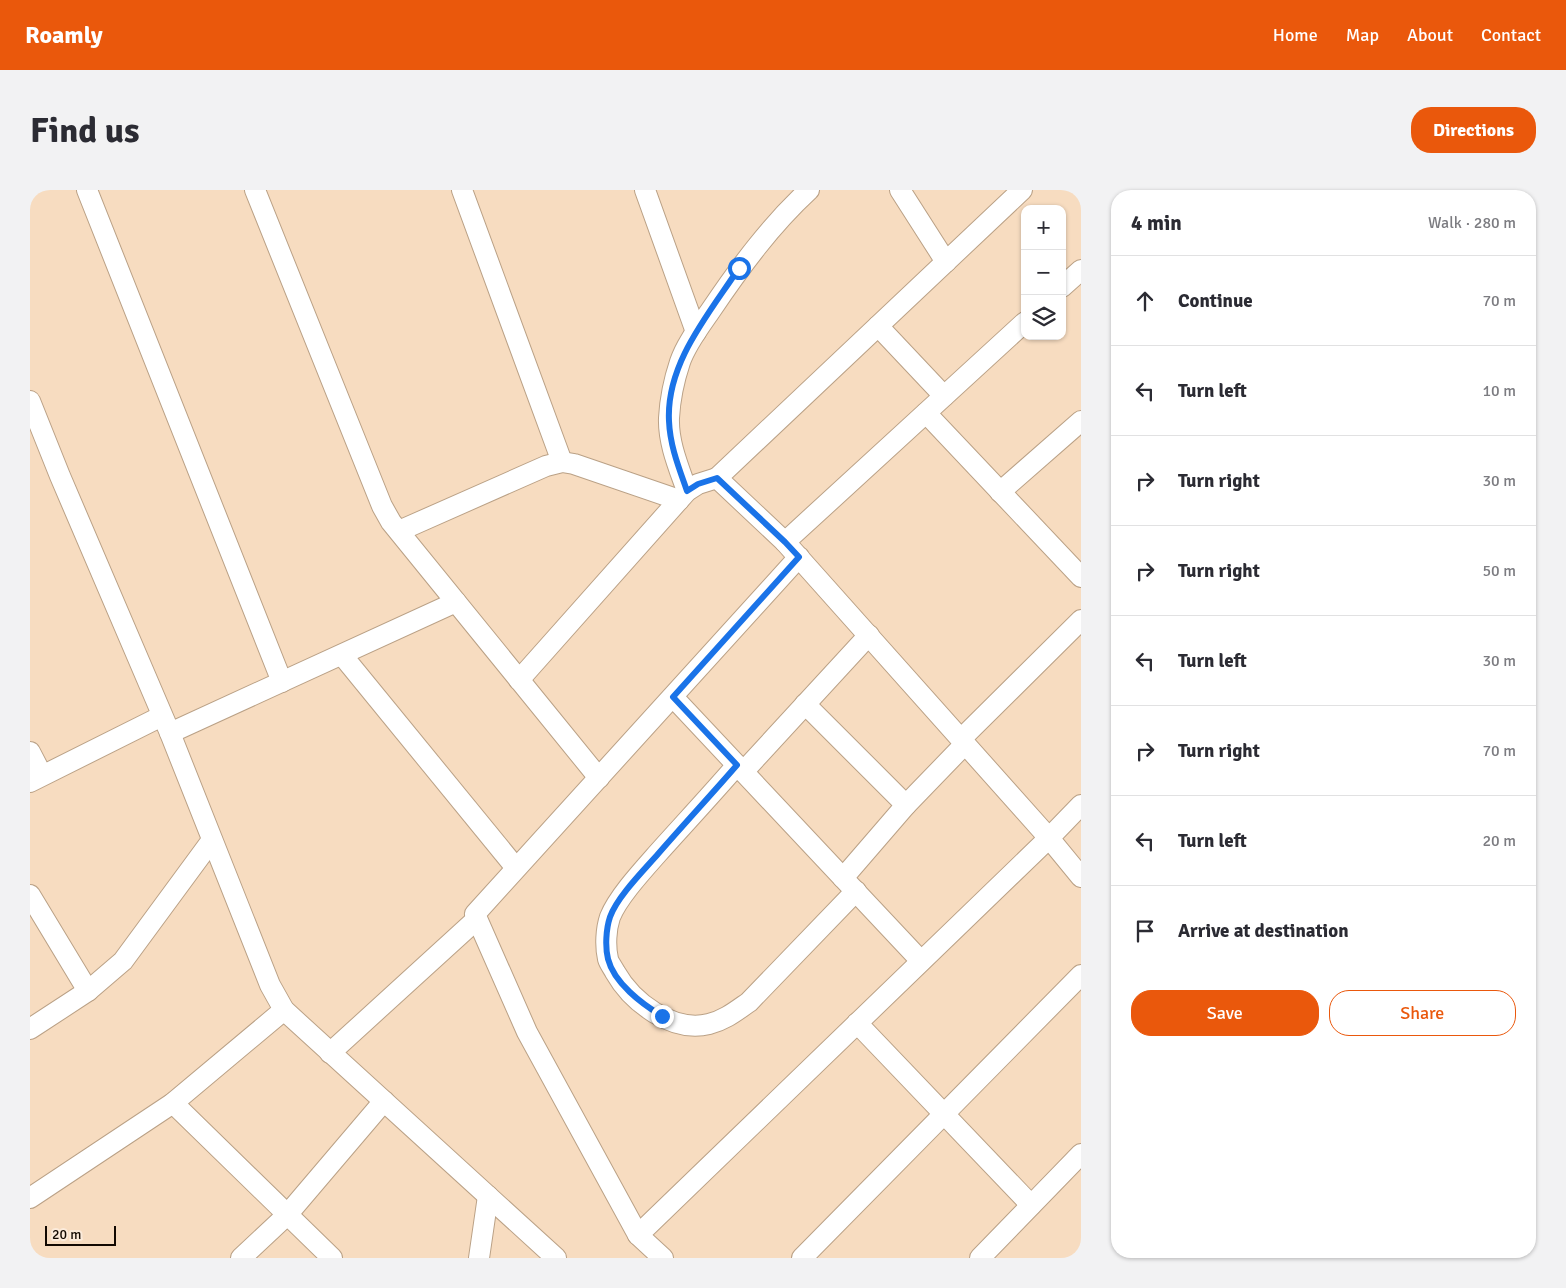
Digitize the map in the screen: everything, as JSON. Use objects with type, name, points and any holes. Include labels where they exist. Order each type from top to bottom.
[{"type":"street","points":[[87,190],[282,682]]},
{"type":"street","points":[[255,190],[382,506],[399,531],[599,778]]},
{"type":"street","points":[[462,190],[562,462]]},
{"type":"street","points":[[645,190],[696,332]]},
{"type":"street","points":[[683,495],[673,450],[669,420],[673,386],[680,360],[696,332],[739,268],[766,235],[809,190]]},
{"type":"street","points":[[900,190],[946,262]]},
{"type":"street","points":[[520,680],[683,495],[698,484],[717,478],[1022,190]]},
{"type":"street","points":[[1066,283],[1081,270]]},
{"type":"street","points":[[878,326],[944,396]]},
{"type":"street","points":[[785,542],[1021,326]]},
{"type":"street","points":[[30,401],[166,725],[270,985],[284,1010],[556,1258]]},
{"type":"street","points":[[926,413],[1081,577]]},
{"type":"street","points":[[1000,492],[1081,421]]},
{"type":"street","points":[[399,531],[546,466],[562,462],[683,495]]},
{"type":"street","points":[[717,478],[799,557],[1049,838],[1081,877]]},
{"type":"street","points":[[663,1258],[638,1235],[527,1032],[475,914],[799,557]]},
{"type":"street","points":[[30,752],[36,778],[166,725],[282,682],[456,602]]},
{"type":"street","points":[[868,635],[805,704],[740,768],[641,873],[610,917],[606,937],[608,960],[620,980],[640,1002],[662,1016],[687,1025],[708,1024],[729,1016],[749,1002],[849,884],[906,806],[963,742],[1081,620]]},
{"type":"street","points":[[342,654],[516,868]]},
{"type":"street","points":[[673,697],[921,961]]},
{"type":"street","points":[[805,704],[906,806]]},
{"type":"street","points":[[638,1235],[1081,805]]},
{"type":"street","points":[[30,1029],[88,991],[123,961],[212,840]]},
{"type":"street","points":[[30,895],[88,991]]},
{"type":"street","points":[[330,1053],[477,918]]},
{"type":"street","points":[[802,1258],[1081,975]]},
{"type":"street","points":[[30,1198],[173,1103],[284,1010]]},
{"type":"street","points":[[857,1023],[1031,1205]]},
{"type":"street","points":[[241,1258],[287,1215],[384,1102]]},
{"type":"street","points":[[173,1103],[332,1258]]},
{"type":"street","points":[[980,1258],[1081,1154]]},
{"type":"street","points":[[479,1258],[488,1196]]},
{"type":"route","points":[[662,1016],[640,1002],[620,980],[608,960],[606,937],[610,917],[641,873],[737,765],[673,697],[799,557],[717,478],[698,484],[687,491],[673,450],[669,420],[673,386],[680,360],[696,332],[739,268]]}]
